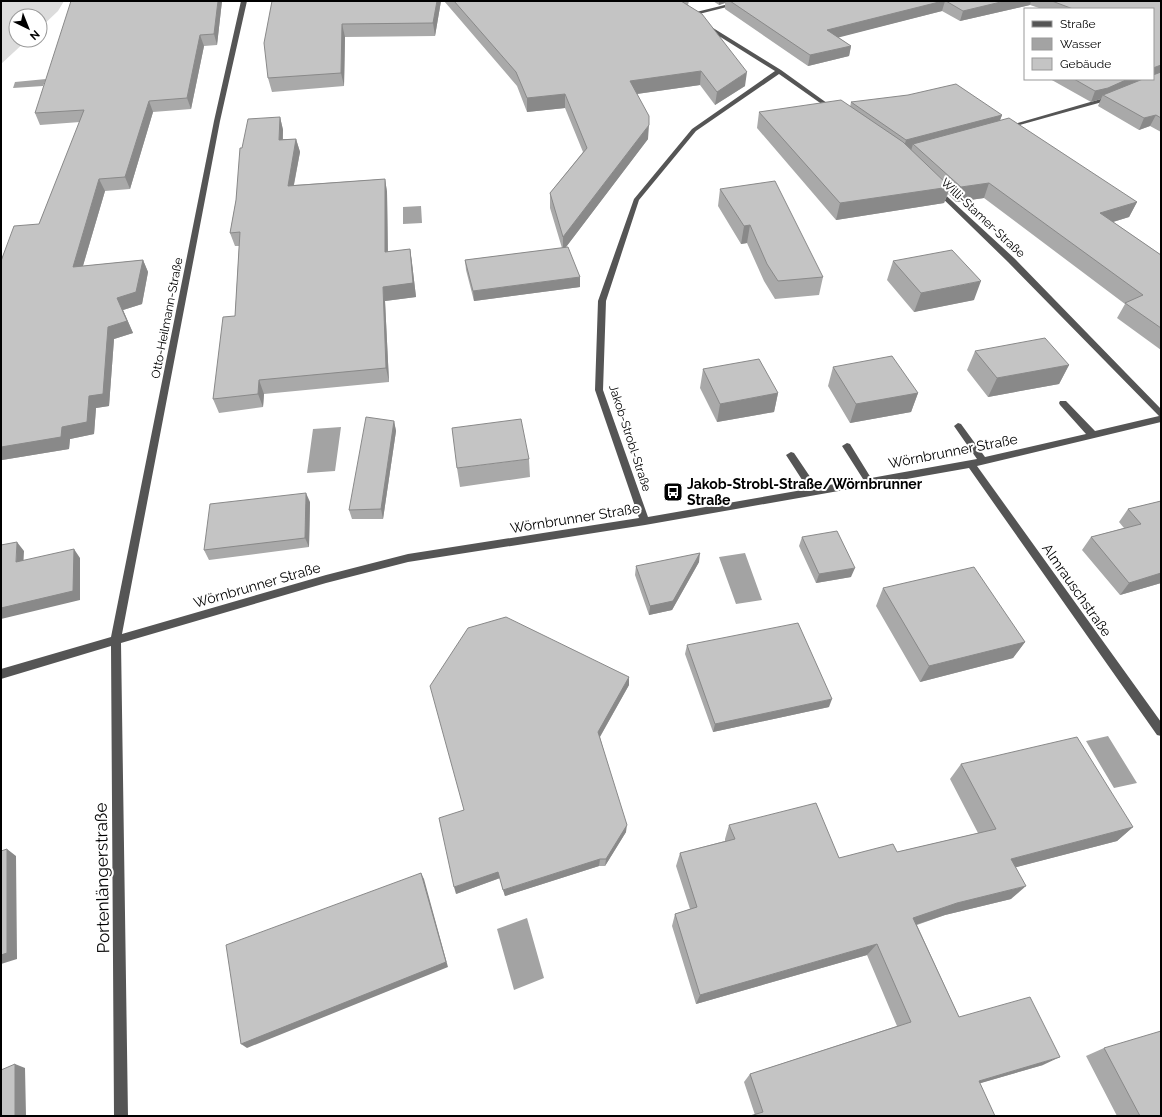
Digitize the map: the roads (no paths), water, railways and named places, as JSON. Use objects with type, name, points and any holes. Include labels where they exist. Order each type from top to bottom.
[{"type":"street","name":"Otto-Heilmann-Straße","points":[[116,640],[217,121],[244,1]]},
{"type":"street","points":[[694,19],[685,13],[748,1]]},
{"type":"street","points":[[700,23],[779,71],[843,116]]},
{"type":"street","name":"Jakob-Strobl-Straße","points":[[645,521],[599,390],[602,301],[636,200],[694,130],[779,71]]},
{"type":"street","points":[[999,130],[1106,101],[1120,95]]},
{"type":"street","name":"Willi-Stamer-Straße","points":[[930,184],[1011,260],[1161,414]]},
{"type":"street","points":[[1063,403],[1093,435]]},
{"type":"street","name":"Wörnbrunner Straße","points":[[1,674],[326,579],[408,558],[645,521],[971,464],[1161,419]]},
{"type":"street","points":[[958,426],[983,461]]},
{"type":"street","points":[[847,446],[869,482]]},
{"type":"street","points":[[791,455],[814,491]]},
{"type":"street","name":"Almrauschstraße","points":[[971,464],[1161,731]]},
{"type":"street","name":"Portenlängerstraße","points":[[116,640],[121,1116]]},
{"type":"water","points":[[46,79],[43,86],[13,88],[15,82]]},
{"type":"water","points":[[421,206],[422,223],[403,224],[403,207]]},
{"type":"water","points":[[341,427],[335,471],[307,473],[313,429]]},
{"type":"water","points":[[745,553],[762,600],[736,604],[719,557]]},
{"type":"water","points":[[1108,736],[1137,783],[1114,788],[1086,741]]},
{"type":"water","points":[[527,918],[544,978],[514,990],[497,929]]},
{"type":"place","name":"Jakob-Strobl-Straße/Wörnbrunner Straße","points":[[673,492]]}]
